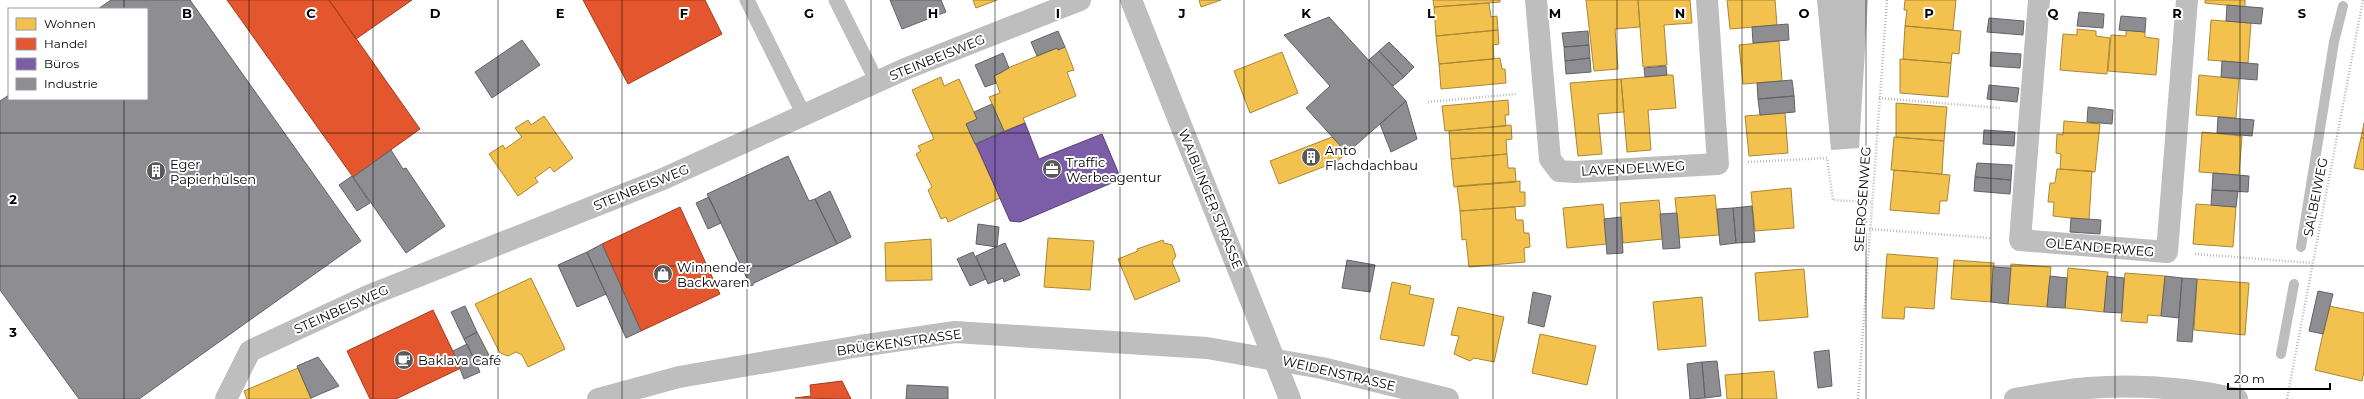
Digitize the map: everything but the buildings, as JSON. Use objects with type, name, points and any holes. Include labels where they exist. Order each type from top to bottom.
[{"type":"street","name":"STEINBEISWEG","points":[[226,399],[250,351],[368,296],[663,179],[877,82],[1080,0]]},
{"type":"street","name":"WAIBLINGER STRASSE","points":[[1130,0],[1276,359],[1290,399]]},
{"type":"street","name":"LAVENDELWEG","points":[[1536,0],[1550,159],[1559,171],[1718,164]]},
{"type":"street","points":[[1707,0],[1718,164]]},
{"type":"street","points":[[2020,240],[2039,0]]},
{"type":"street","name":"OLEANDERWEG","points":[[2020,240],[2167,252],[2187,0]]},
{"type":"street","name":"BRÜCKENSTRASSE","points":[[598,399],[679,377],[860,346],[955,332],[1207,348],[1276,359]]},
{"type":"street","name":"WEIDENSTRASSE","points":[[1276,359],[1448,399]]},
{"type":"street","points":[[2015,399],[2086,388],[2139,386],[2197,395],[2237,399]]},
{"type":"lane","points":[[747,0],[804,115]]},
{"type":"lane","points":[[836,0],[877,82]]},
{"type":"path","name":"SEEROSENWEG","points":[[1858,399],[1869,229],[1887,0]]},
{"type":"path","name":"SALBEIWEG","points":[[2287,399],[2363,0]]},
{"type":"path","points":[[1428,102],[1544,92]]},
{"type":"path","points":[[1879,98],[2031,111]]},
{"type":"path","points":[[1718,164],[1827,158],[1833,200],[1871,202]]},
{"type":"path","points":[[1869,229],[2020,240]]},
{"type":"path","points":[[2167,252],[2312,263]]},
{"type":"shaded area","points":[[1817,0],[1868,0],[1859,148],[1831,150]]},
{"type":"waterway","points":[[2301,247],[2334,42],[2343,6]]},
{"type":"waterway","points":[[2281,354],[2294,284]]},
{"type":"place","name":"Anto Flachdachbau","points":[[1311,157]]},
{"type":"place","name":"Traffic Werbeagentur","points":[[1052,169]]},
{"type":"place","name":"Eger Papierhülsen","points":[[156,171]]},
{"type":"place","name":"Winnender Backwaren","points":[[663,274]]},
{"type":"place","name":"Baklava Café","points":[[404,360]]}]
